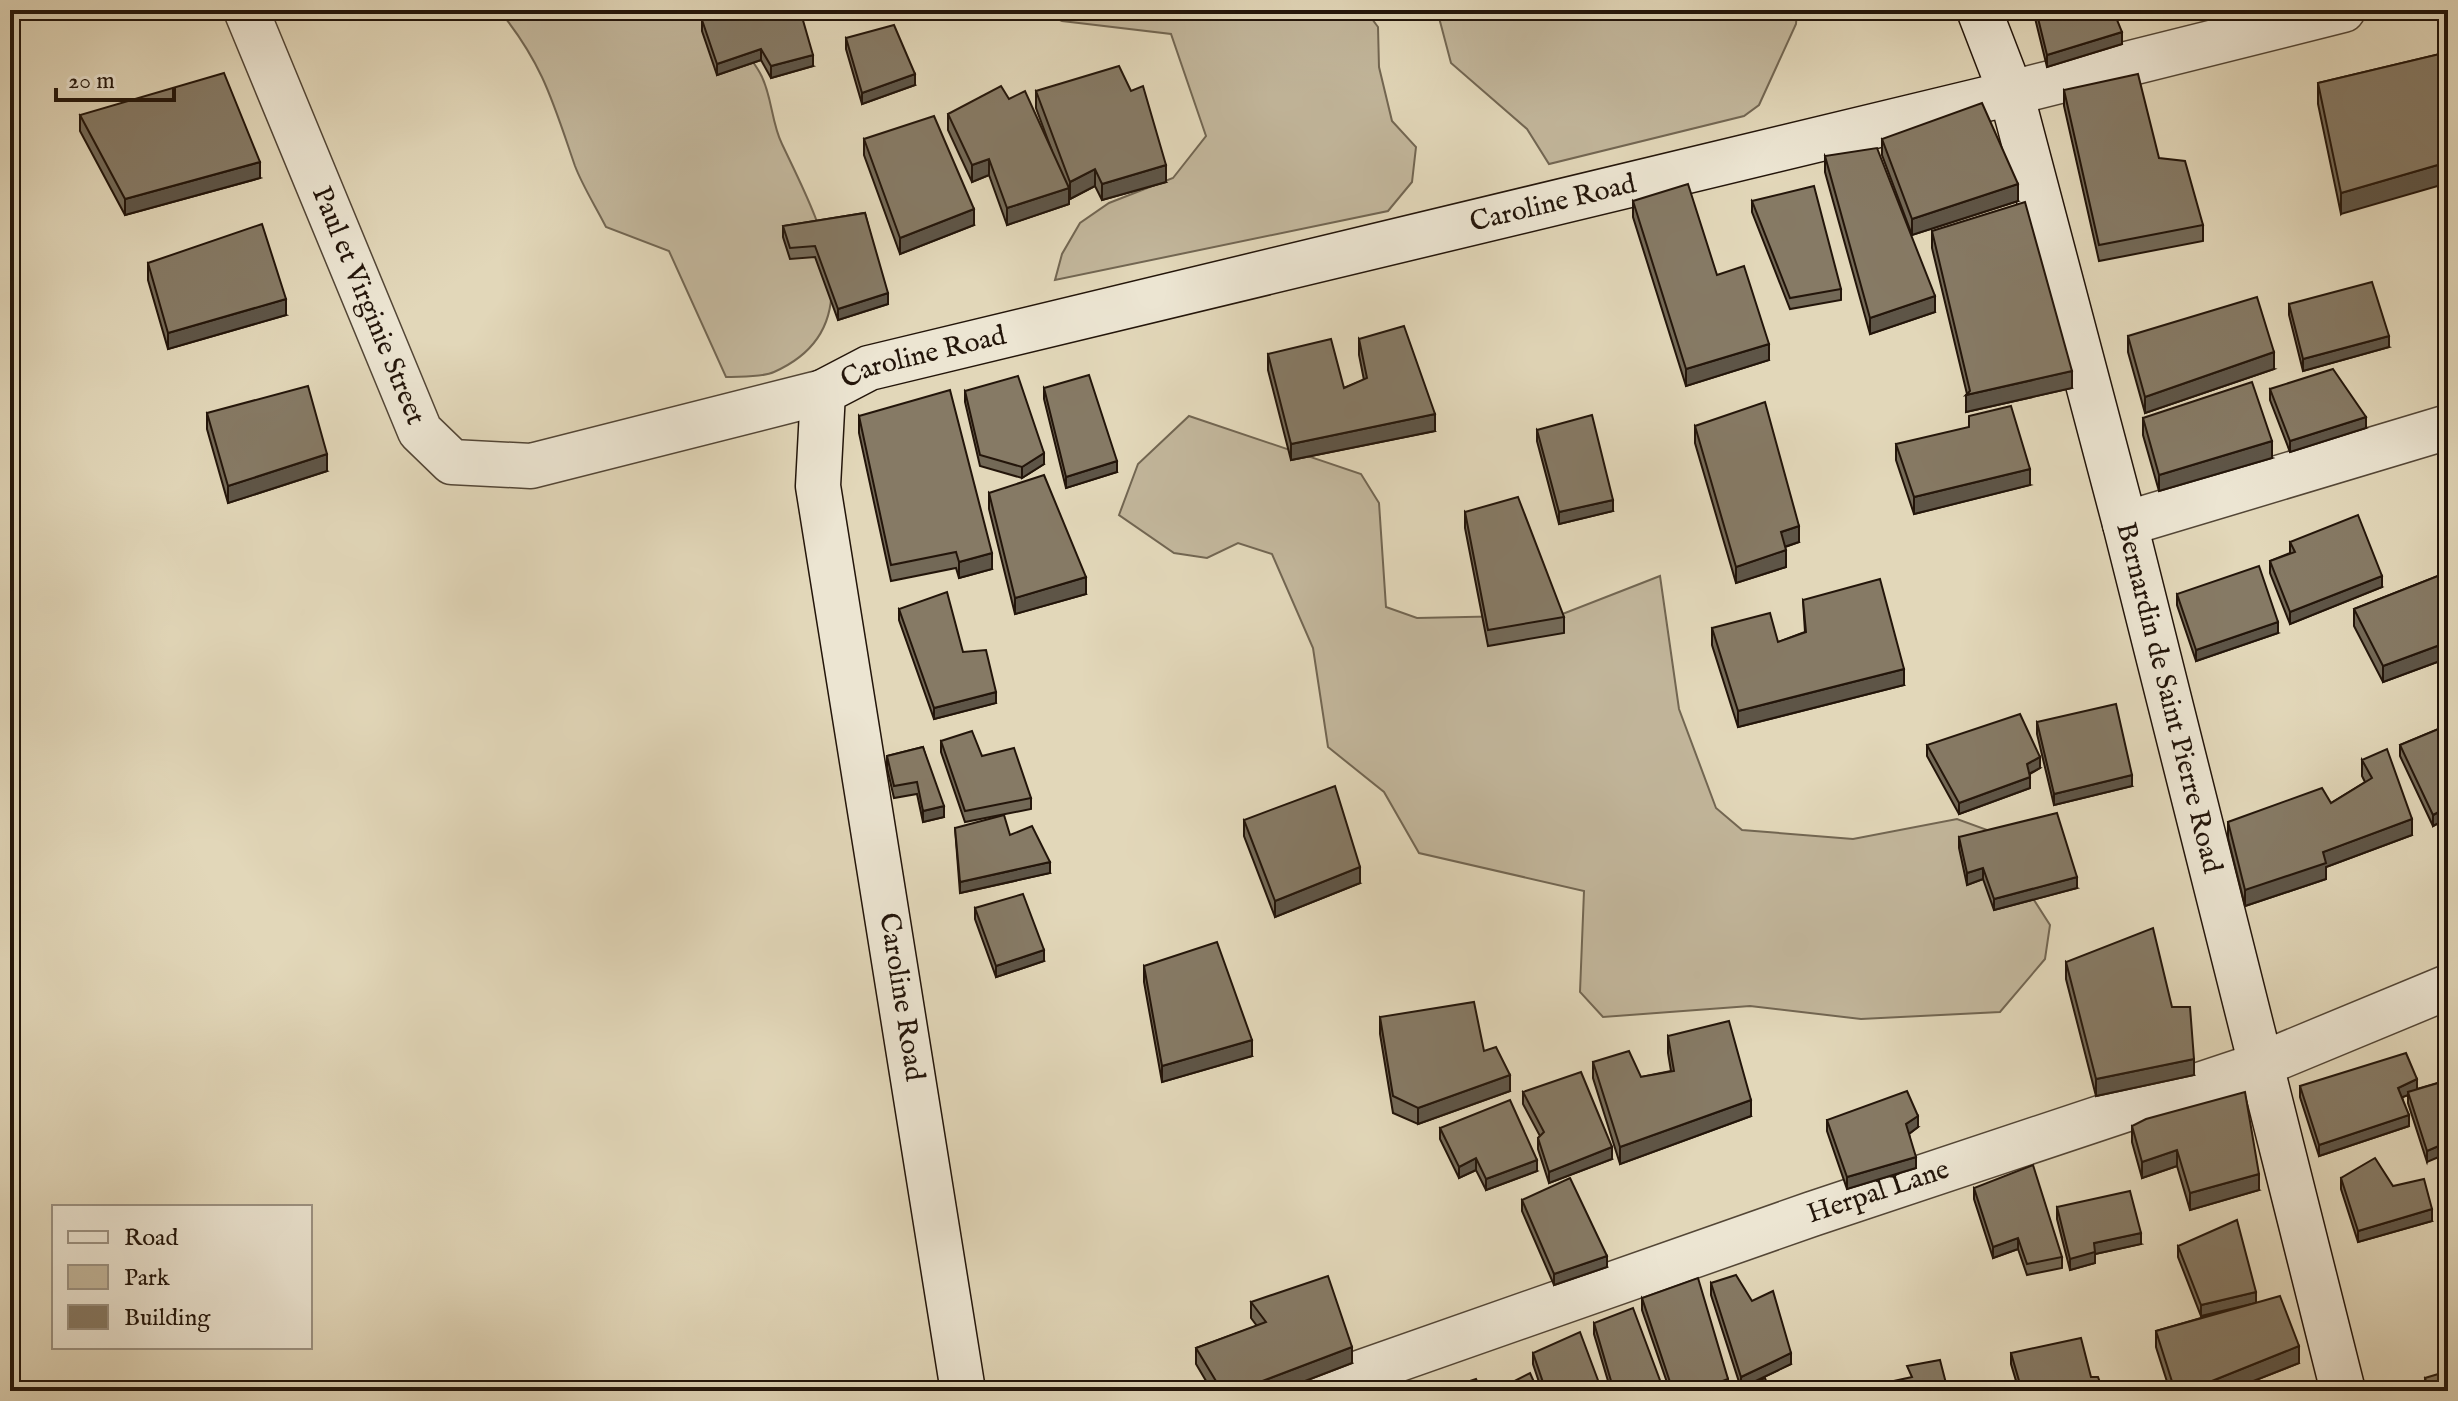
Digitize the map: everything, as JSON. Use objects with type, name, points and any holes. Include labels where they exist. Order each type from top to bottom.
[{"type":"main road","name":"Paul et Virginie Street","points":[[246,10],[420,431],[452,462],[531,466],[823,392]]},
{"type":"main road","name":"Bernardin de Saint Pierre Road","points":[[1979,10],[2011,93],[2125,524],[2343,1391]]},
{"type":"main road","name":"Caroline Road","points":[[963,1391],[818,486],[823,392],[869,368],[2343,10]]},
{"type":"main road","points":[[2125,524],[2448,427]]},
{"type":"main road","name":"Herpal Lane","points":[[1308,1391],[1812,1214],[2262,1064],[2448,987]]},
{"type":"green space","points":[[499,10],[712,10],[760,73],[778,135],[822,236],[830,268],[831,299],[824,327],[806,352],[769,374],[726,377],[669,251],[606,227],[578,174],[537,66]]},
{"type":"green space","points":[[1038,10],[1366,11],[1378,27],[1379,67],[1392,121],[1416,147],[1412,182],[1388,211],[1055,280],[1062,254],[1080,223],[1109,203],[1173,178],[1206,136],[1171,34],[1062,21]]},
{"type":"green space","points":[[1437,10],[1797,10],[1796,24],[1759,105],[1744,116],[1549,164],[1527,129],[1451,63]]},
{"type":"green space","points":[[1189,416],[1361,474],[1379,503],[1386,607],[1417,618],[1560,615],[1660,576],[1679,709],[1716,808],[1742,830],[1853,839],[1957,819],[1990,831],[2050,925],[2045,959],[2000,1012],[1861,1019],[1750,1006],[1603,1017],[1580,992],[1584,891],[1419,853],[1384,792],[1328,747],[1313,648],[1272,554],[1238,543],[1207,558],[1174,553],[1119,515],[1138,464]]},
{"type":"building","points":[[733,10],[800,10],[813,55],[771,66],[761,49],[717,64],[702,20]]},
{"type":"building","points":[[2036,10],[2113,10],[2122,32],[2047,55]]},
{"type":"building","points":[[894,25],[915,74],[862,93],[846,38]]},
{"type":"building","points":[[2448,52],[2448,162],[2341,193],[2318,83]]},
{"type":"building","points":[[1119,66],[1131,91],[1143,86],[1166,165],[1102,184],[1095,169],[1070,182],[1036,91]]},
{"type":"building","points":[[224,73],[260,162],[125,199],[80,115]]},
{"type":"building","points":[[2138,74],[2159,158],[2185,161],[2203,225],[2099,245],[2064,90]]},
{"type":"building","points":[[1001,86],[1009,99],[1025,91],[1069,188],[1007,208],[989,159],[972,165],[948,114]]},
{"type":"building","points":[[1982,103],[2018,184],[1912,219],[1882,139]]},
{"type":"building","points":[[934,116],[974,209],[900,238],[864,139]]},
{"type":"building","points":[[1877,148],[1935,296],[1870,318],[1825,156]]},
{"type":"building","points":[[1688,184],[1717,275],[1744,266],[1769,344],[1686,369],[1633,201]]},
{"type":"building","points":[[1814,186],[1841,289],[1790,298],[1752,201]]},
{"type":"building","points":[[2025,202],[2072,371],[1966,395],[1970,391],[1932,231]]},
{"type":"building","points":[[865,213],[888,293],[838,309],[815,246],[790,248],[783,226]]},
{"type":"building","points":[[262,224],[286,299],[168,333],[148,263]]},
{"type":"building","points":[[2372,282],[2389,336],[2303,359],[2289,304]]},
{"type":"building","points":[[2257,297],[2274,352],[2145,397],[2128,336]]},
{"type":"building","points":[[1404,326],[1435,414],[1291,444],[1268,354],[1331,339],[1344,388],[1367,378],[1359,339]]},
{"type":"building","points":[[2333,369],[2366,417],[2290,441],[2270,389]]},
{"type":"building","points":[[1089,375],[1117,461],[1066,477],[1044,388]]},
{"type":"building","points":[[1018,376],[1044,453],[1022,467],[980,455],[965,391]]},
{"type":"building","points":[[2252,382],[2272,441],[2159,475],[2143,418]]},
{"type":"building","points":[[308,386],[327,454],[228,486],[207,413]]},
{"type":"building","points":[[950,390],[992,553],[959,562],[956,552],[891,565],[859,416]]},
{"type":"building","points":[[1765,402],[1799,526],[1781,532],[1786,550],[1736,567],[1695,426]]},
{"type":"building","points":[[2011,406],[2030,469],[1914,497],[1896,444],[1969,427],[1969,416]]},
{"type":"building","points":[[1592,415],[1613,500],[1559,512],[1537,430]]},
{"type":"building","points":[[1044,475],[1086,577],[1015,598],[989,493]]},
{"type":"building","points":[[1518,497],[1564,617],[1488,630],[1465,512]]},
{"type":"building","points":[[2358,515],[2382,576],[2290,612],[2270,561],[2295,552],[2290,542]]},
{"type":"building","points":[[2259,566],[2278,622],[2196,650],[2177,594]]},
{"type":"building","points":[[2448,572],[2448,642],[2383,666],[2354,609]]},
{"type":"building","points":[[1880,579],[1904,669],[1738,711],[1712,628],[1770,613],[1778,642],[1806,632],[1803,600]]},
{"type":"building","points":[[947,592],[963,652],[986,650],[996,692],[934,708],[899,609]]},
{"type":"building","points":[[2116,704],[2132,775],[2054,794],[2037,722]]},
{"type":"building","points":[[2020,714],[2040,757],[2027,764],[2030,777],[1959,803],[1927,745]]},
{"type":"building","points":[[2448,725],[2448,807],[2433,815],[2400,745]]},
{"type":"building","points":[[972,731],[982,756],[1014,748],[1031,798],[965,811],[941,741]]},
{"type":"building","points":[[923,747],[944,806],[923,811],[917,782],[894,786],[887,756]]},
{"type":"building","points":[[2387,749],[2412,819],[2323,852],[2326,863],[2245,890],[2228,822],[2322,788],[2331,803],[2372,778],[2362,760]]},
{"type":"building","points":[[1335,786],[1360,867],[1275,901],[1244,820]]},
{"type":"building","points":[[2057,813],[2077,877],[1994,899],[1983,868],[1967,873],[1959,837]]},
{"type":"building","points":[[1004,815],[1010,835],[1032,826],[1050,862],[960,882],[955,828]]},
{"type":"building","points":[[1023,894],[1044,950],[996,966],[975,908]]},
{"type":"building","points":[[2153,928],[2172,1007],[2190,1007],[2194,1059],[2096,1079],[2066,962]]},
{"type":"building","points":[[1217,942],[1252,1040],[1162,1066],[1144,966]]},
{"type":"building","points":[[1474,1002],[1484,1051],[1496,1047],[1510,1075],[1418,1108],[1393,1096],[1380,1017]]},
{"type":"building","points":[[1729,1021],[1751,1100],[1620,1147],[1593,1062],[1629,1051],[1641,1077],[1674,1071],[1668,1036]]},
{"type":"building","points":[[2406,1053],[2417,1079],[2398,1088],[2409,1115],[2319,1145],[2300,1086]]},
{"type":"building","points":[[1581,1072],[1612,1147],[1549,1172],[1538,1138],[1544,1132],[1523,1092]]},
{"type":"building","points":[[2448,1080],[2448,1142],[2427,1151],[2408,1092]]},
{"type":"building","points":[[1907,1091],[1918,1116],[1906,1124],[1916,1157],[1847,1177],[1827,1120]]},
{"type":"building","points":[[2245,1092],[2259,1174],[2190,1193],[2177,1150],[2142,1162],[2132,1126],[2146,1119]]},
{"type":"building","points":[[1510,1100],[1537,1160],[1486,1179],[1476,1158],[1459,1167],[1440,1128]]},
{"type":"building","points":[[2375,1158],[2393,1186],[2424,1179],[2432,1209],[2358,1231],[2341,1178]]},
{"type":"building","points":[[2033,1165],[2062,1257],[2027,1264],[2018,1238],[1993,1247],[1974,1188]]},
{"type":"building","points":[[1570,1178],[1607,1256],[1554,1274],[1522,1200]]},
{"type":"building","points":[[2130,1191],[2141,1233],[2094,1243],[2095,1252],[2070,1259],[2057,1207]]},
{"type":"building","points":[[2237,1220],[2256,1292],[2201,1305],[2178,1246]]},
{"type":"building","points":[[1736,1275],[1752,1301],[1773,1291],[1791,1353],[1741,1377],[1711,1283]]},
{"type":"building","points":[[1328,1276],[1352,1347],[1236,1391],[1222,1391],[1196,1348],[1266,1322],[1251,1302]]},
{"type":"building","points":[[1698,1278],[1728,1379],[1696,1391],[1673,1391],[1642,1298]]},
{"type":"building","points":[[2280,1296],[2299,1346],[2187,1391],[2175,1391],[2156,1331]]},
{"type":"building","points":[[1633,1308],[1664,1391],[1614,1391],[1594,1323]]},
{"type":"building","points":[[1580,1332],[1602,1391],[1546,1391],[1533,1353]]},
{"type":"building","points":[[2081,1338],[2091,1377],[2098,1377],[2103,1391],[2022,1391],[2011,1353]]},
{"type":"building","points":[[1940,1360],[1948,1391],[1857,1389],[1912,1377],[1907,1366]]},
{"type":"building","points":[[2448,1371],[2448,1391],[2429,1391],[2425,1378]]},
{"type":"building","points":[[1530,1373],[1538,1391],[1495,1391]]},
{"type":"building","points":[[1765,1378],[1770,1391],[1734,1391]]},
{"type":"building","points":[[1476,1379],[1481,1391],[1439,1391]]}]
